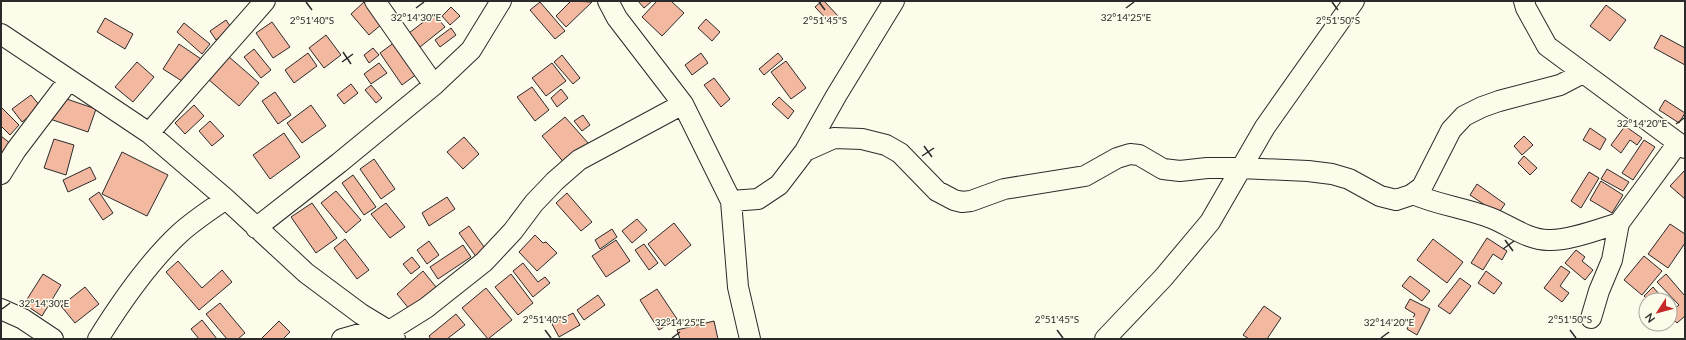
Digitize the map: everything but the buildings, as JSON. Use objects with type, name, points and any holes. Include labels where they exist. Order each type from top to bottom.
[{"type":"street","points":[[149,133],[265,1]]},
{"type":"street","points":[[375,1],[434,85]]},
{"type":"street","points":[[256,228],[339,163],[434,85],[472,50],[501,1]]},
{"type":"street","points":[[608,1],[616,18],[683,104],[731,201],[738,287],[750,339]]},
{"type":"street","points":[[731,201],[758,199],[779,185],[805,151],[836,96],[894,1]]},
{"type":"street","points":[[1105,339],[1149,294],[1210,222],[1266,126],[1354,1]]},
{"type":"street","points":[[1524,1],[1526,8],[1546,46],[1681,145],[1619,224],[1612,260],[1599,291],[1591,318]]},
{"type":"street","points":[[1,34],[149,133],[226,199],[306,273],[392,335]]},
{"type":"street","points":[[805,151],[834,138],[862,138],[886,145],[900,154],[937,190],[954,200],[962,202],[971,201],[1004,189],[1085,176],[1118,158],[1130,154],[1139,155],[1163,169],[1180,171],[1207,168],[1241,168],[1308,171],[1332,174],[1349,179],[1380,196],[1396,200],[1412,194],[1422,187],[1451,130],[1464,116],[1499,101],[1560,85],[1583,73]]},
{"type":"street","points":[[1,174],[16,150],[69,80]]},
{"type":"street","points":[[342,339],[363,334],[392,335],[484,262],[513,231],[534,203],[555,181],[579,160],[683,104]]},
{"type":"street","points":[[1412,194],[1439,204],[1455,207],[1490,218],[1529,236],[1548,240],[1579,235],[1619,224]]},
{"type":"street","points":[[98,339],[114,314],[161,252],[180,234],[226,199]]},
{"type":"street","points":[[1,309],[23,319],[53,339]]}]
